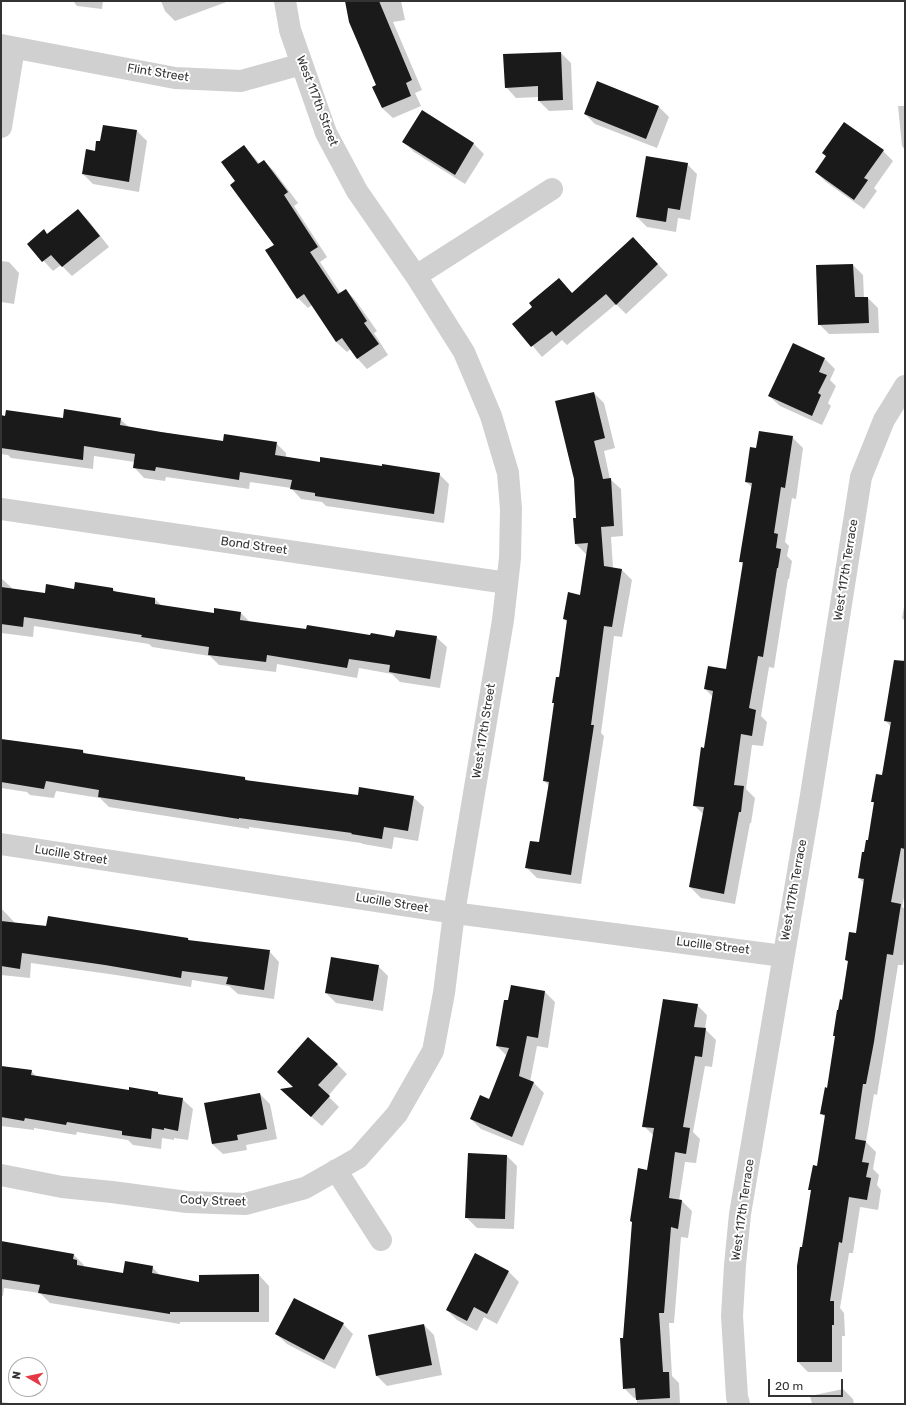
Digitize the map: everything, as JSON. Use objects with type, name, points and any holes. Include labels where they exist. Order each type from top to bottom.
[{"type":"street","name":"West 117th Street","points":[[285,1],[290,30],[326,133],[357,191],[416,276],[464,352],[496,430],[508,473],[510,509],[510,558],[503,620],[454,913],[444,992],[433,1051],[397,1114],[358,1158],[336,1170]]},
{"type":"street","name":"Flint Street","points":[[1,127],[7,47],[176,78],[240,81],[302,64]]},
{"type":"street","points":[[416,276],[552,189]]},
{"type":"street","name":"West 117th Terrace","points":[[739,1404],[732,1316],[740,1214],[861,477],[884,420],[905,386]]},
{"type":"street","name":"Bond Street","points":[[1,509],[507,583]]},
{"type":"street","name":"Lucille Street","points":[[1,844],[454,913],[783,956]]},
{"type":"street","points":[[336,1170],[381,1240]]},
{"type":"street","name":"Cody Street","points":[[1,1175],[62,1187],[187,1202],[245,1204],[305,1188],[336,1170]]},
{"type":"building","points":[[345,1],[379,1],[412,80],[406,83],[411,96],[382,108],[372,87],[376,85],[349,22]]},
{"type":"building","points":[[561,52],[563,100],[538,101],[538,86],[505,88],[503,54]]},
{"type":"building","points":[[597,81],[659,106],[646,139],[584,114]]},
{"type":"building","points":[[422,110],[474,143],[455,175],[402,142]]},
{"type":"building","points":[[844,122],[884,150],[864,178],[868,180],[854,200],[815,172],[826,156],[822,153]]},
{"type":"building","points":[[103,125],[137,130],[129,182],[82,174],[86,149],[95,151],[96,141],[100,141]]},
{"type":"building","points":[[244,145],[258,164],[264,160],[288,192],[284,195],[318,247],[310,252],[338,294],[346,289],[367,321],[364,323],[379,344],[357,359],[342,338],[336,342],[304,294],[297,299],[265,250],[274,245],[230,185],[235,181],[221,162]]},
{"type":"building","points":[[646,156],[688,163],[680,210],[668,208],[666,222],[636,217]]},
{"type":"building","points":[[78,209],[100,236],[62,267],[51,255],[42,262],[27,244],[44,229],[47,234]]},
{"type":"building","points":[[633,237],[658,264],[616,305],[606,294],[556,336],[552,331],[531,347],[512,324],[532,307],[529,303],[559,278],[572,293]]},
{"type":"building","points":[[853,264],[855,297],[868,297],[869,323],[818,325],[816,265]]},
{"type":"building","points":[[793,343],[825,358],[819,372],[827,375],[818,393],[821,395],[812,416],[768,396]]},
{"type":"building","points":[[594,392],[605,438],[594,441],[603,479],[611,478],[614,526],[601,527],[604,566],[622,569],[612,627],[604,626],[591,725],[594,725],[571,875],[525,868],[530,841],[539,842],[549,782],[543,781],[554,703],[552,703],[556,677],[559,677],[567,620],[563,619],[568,592],[580,595],[588,543],[575,544],[573,518],[576,518],[574,479],[555,401]]},
{"type":"building","points":[[64,409],[121,418],[120,425],[161,432],[223,441],[224,434],[277,442],[275,455],[320,462],[320,457],[382,466],[382,464],[440,473],[434,514],[315,496],[315,493],[290,489],[292,480],[240,472],[239,480],[156,467],[155,471],[133,468],[135,454],[84,446],[83,460],[1,448],[1,415],[5,416],[6,410],[63,418]]},
{"type":"building","points":[[759,431],[793,436],[785,488],[781,487],[774,533],[778,534],[776,548],[781,549],[778,568],[763,657],[758,656],[749,708],[756,710],[752,736],[741,734],[734,785],[744,786],[741,812],[739,812],[724,894],[689,887],[704,807],[693,806],[701,747],[704,748],[713,691],[704,689],[708,666],[726,669],[743,562],[739,562],[752,483],[745,482],[750,447],[756,448]]},
{"type":"building","points":[[75,582],[113,588],[113,591],[155,598],[155,604],[214,613],[214,608],[241,612],[240,620],[306,629],[307,625],[370,635],[371,633],[394,637],[396,630],[437,636],[430,679],[389,672],[390,665],[349,659],[347,668],[267,655],[266,662],[208,655],[209,647],[24,617],[23,627],[1,624],[1,587],[45,593],[46,584],[74,589]]},
{"type":"building","points":[[894,660],[905,661],[905,849],[901,848],[891,902],[901,904],[893,955],[887,954],[874,1042],[866,1084],[863,1084],[855,1139],[866,1141],[862,1162],[869,1163],[866,1177],[871,1178],[867,1200],[849,1197],[842,1243],[839,1242],[830,1301],[834,1301],[834,1325],[832,1325],[832,1362],[797,1362],[797,1266],[800,1247],[802,1247],[811,1190],[808,1190],[813,1165],[817,1166],[825,1115],[820,1114],[825,1087],[827,1088],[835,1036],[833,1036],[837,1010],[840,999],[842,1000],[848,961],[845,960],[849,932],[856,933],[864,879],[858,878],[862,852],[864,852],[866,840],[868,840],[874,802],[871,802],[876,774],[882,775],[891,722],[884,721]]},
{"type":"building","points":[[1,739],[83,750],[83,753],[245,777],[245,780],[358,795],[359,787],[414,796],[408,831],[384,827],[382,839],[351,834],[352,833],[239,819],[98,797],[99,790],[46,781],[44,789],[1,782]]},
{"type":"building","points":[[48,916],[188,938],[188,940],[270,950],[264,990],[226,984],[228,977],[182,971],[181,978],[22,953],[20,969],[1,966],[1,921],[46,926]]},
{"type":"building","points":[[331,957],[379,965],[373,1001],[325,993]]},
{"type":"building","points":[[511,985],[545,991],[538,1038],[527,1036],[519,1076],[534,1082],[512,1137],[470,1119],[480,1095],[489,1099],[509,1048],[496,1046],[504,1000],[508,1000]]},
{"type":"building","points":[[663,999],[698,1004],[694,1027],[706,1028],[702,1057],[695,1056],[683,1127],[690,1128],[686,1154],[675,1152],[669,1198],[682,1200],[678,1229],[671,1227],[664,1313],[659,1313],[663,1372],[669,1372],[670,1398],[636,1400],[635,1388],[623,1389],[620,1338],[623,1338],[632,1222],[630,1221],[638,1168],[647,1170],[654,1128],[642,1127]]},
{"type":"building","points":[[308,1037],[338,1064],[318,1085],[330,1096],[311,1117],[280,1089],[293,1087],[277,1072]]},
{"type":"building","points":[[1,1066],[32,1070],[31,1075],[129,1090],[129,1087],[183,1098],[178,1131],[164,1128],[164,1130],[152,1128],[151,1139],[122,1135],[122,1131],[67,1122],[66,1125],[25,1118],[24,1121],[1,1117]]},
{"type":"building","points":[[260,1093],[267,1129],[237,1135],[238,1140],[212,1144],[204,1103]]},
{"type":"building","points":[[468,1153],[507,1155],[505,1219],[465,1218]]},
{"type":"building","points":[[1,1241],[74,1254],[73,1259],[77,1260],[77,1265],[123,1273],[125,1261],[153,1266],[152,1273],[199,1282],[199,1275],[259,1274],[259,1312],[170,1312],[170,1314],[38,1293],[40,1285],[1,1279]]},
{"type":"building","points":[[475,1253],[509,1271],[487,1314],[474,1307],[467,1321],[446,1310]]},
{"type":"building","points":[[294,1298],[344,1323],[324,1360],[275,1334]]},
{"type":"building","points":[[424,1324],[432,1365],[376,1376],[368,1335]]}]
